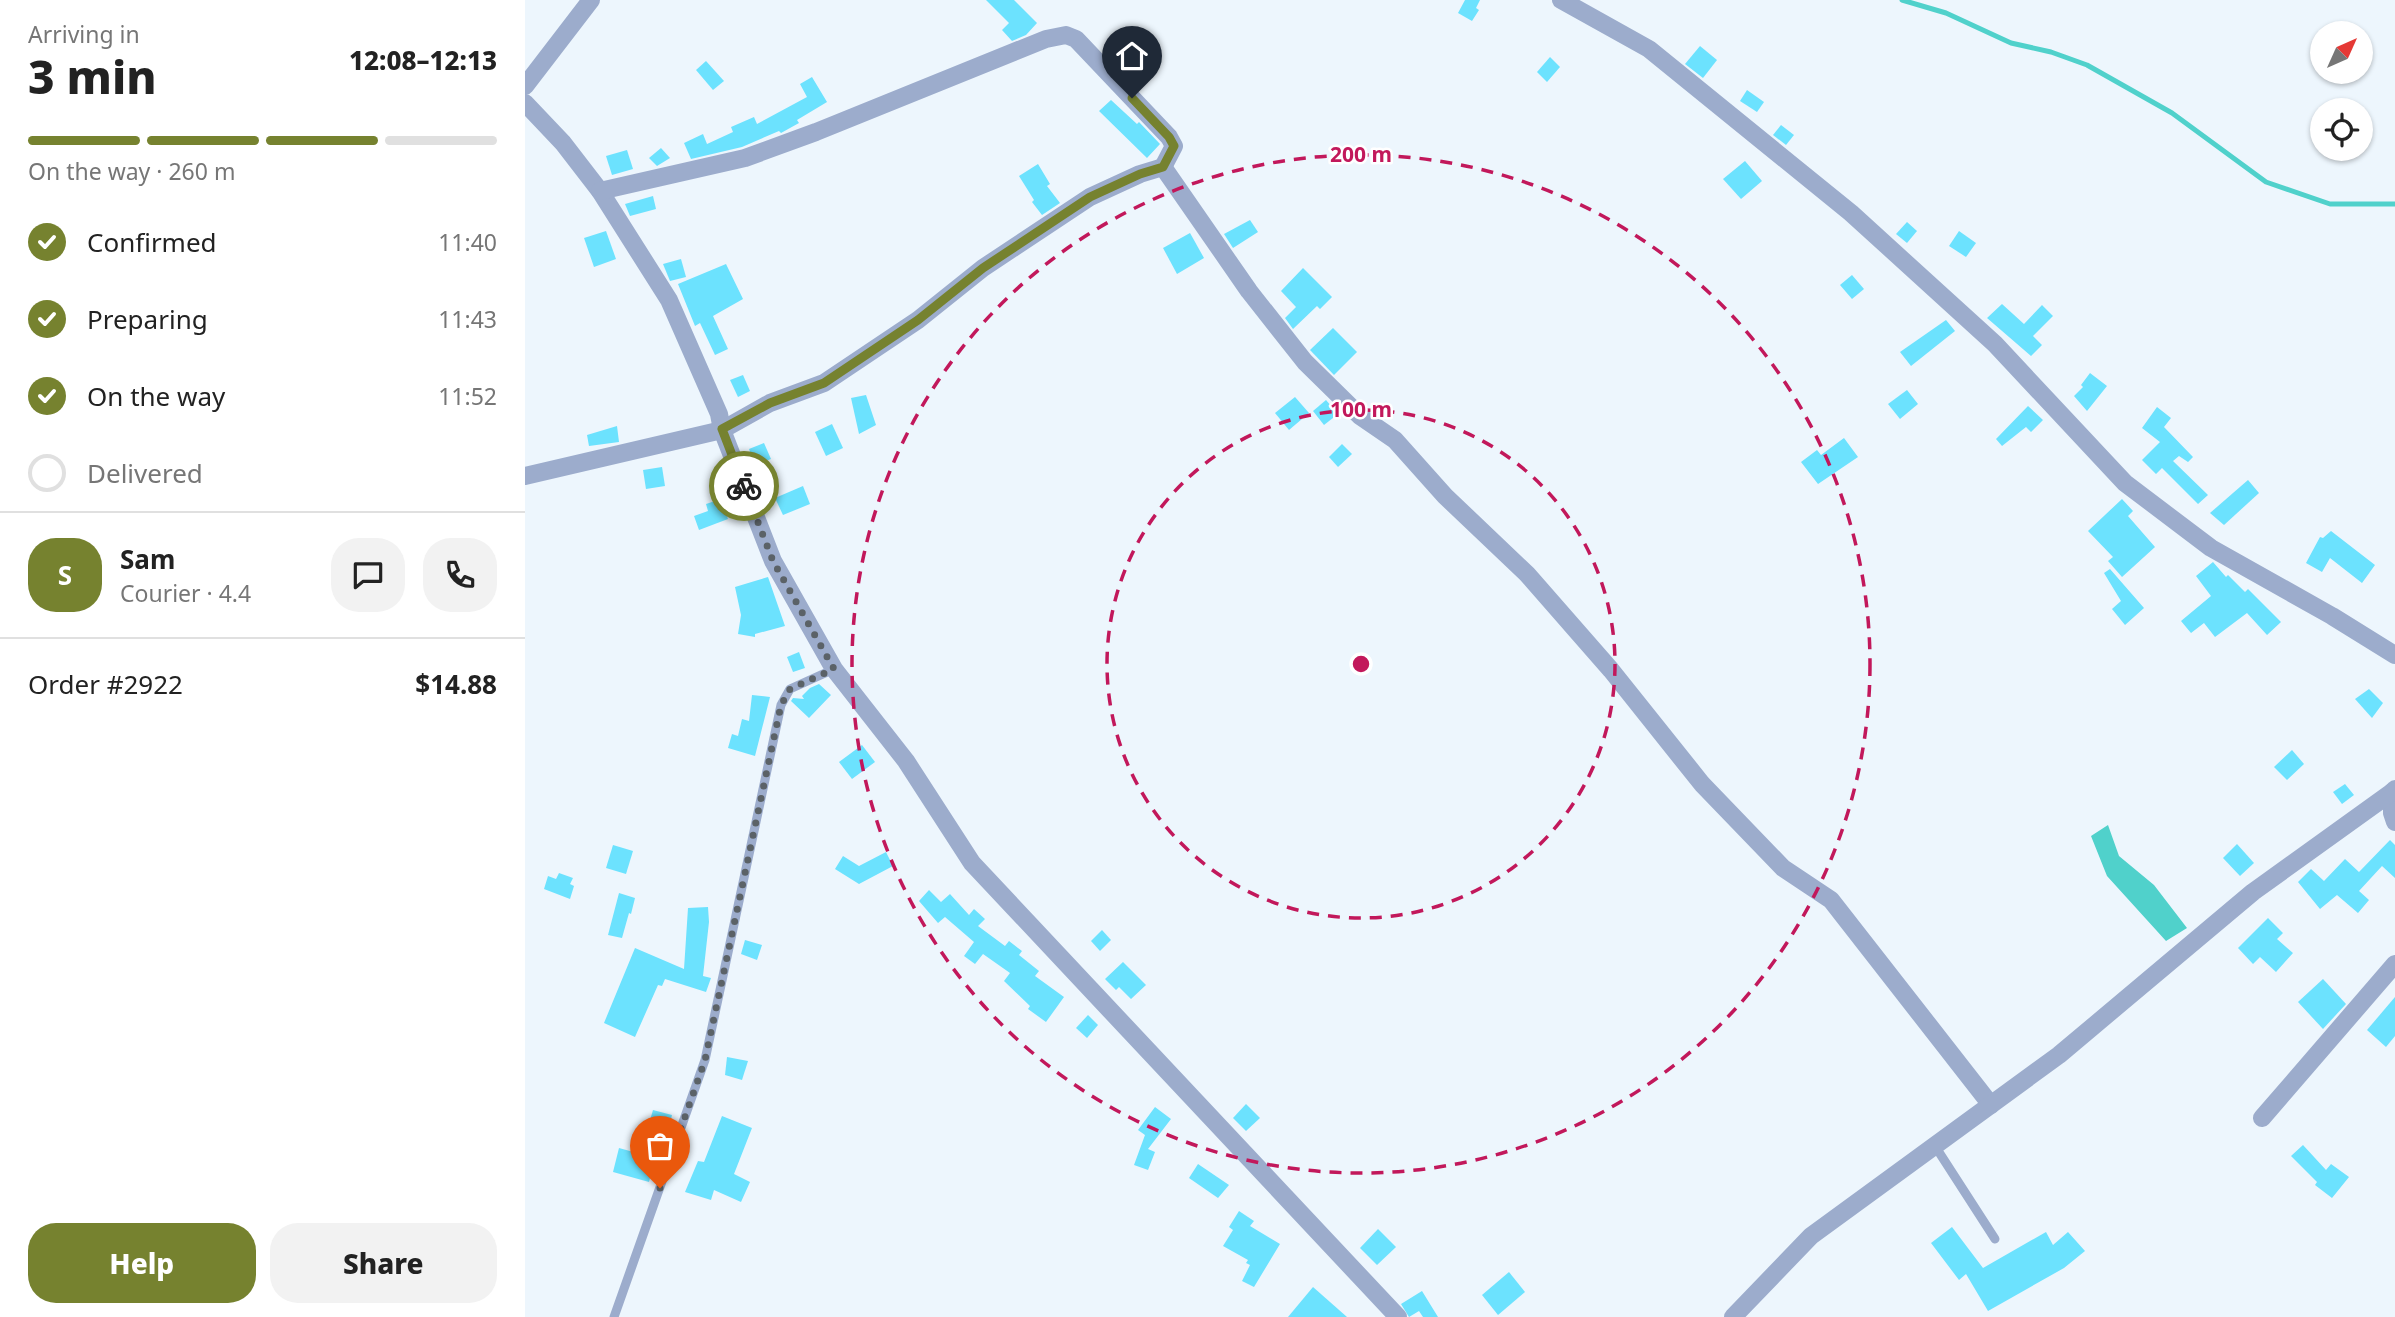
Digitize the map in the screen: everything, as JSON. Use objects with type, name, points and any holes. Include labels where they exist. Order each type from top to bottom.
[{"type":"street","points":[[525,86],[591,0]]},
{"type":"street","points":[[1562,0],[1650,49],[1851,213],[1995,344],[2125,483],[2211,548],[2395,655]]},
{"type":"street","points":[[525,476],[722,429],[770,403],[824,383],[918,320],[983,268],[1090,197],[1140,174],[1163,167],[1174,146],[1169,137],[1076,39],[1066,35],[1046,39],[745,158],[600,191]]},
{"type":"street","points":[[525,103],[563,143],[600,191],[669,300],[719,414],[722,429],[773,561],[834,669],[906,761],[972,863],[1398,1317]]},
{"type":"street","points":[[1163,167],[1249,291],[1305,362],[1360,416],[1395,440],[1445,496],[1527,575],[1611,670],[1702,784],[1783,868],[1831,900],[1991,1105]]},
{"type":"street","points":[[1733,1317],[1811,1236],[2059,1055],[2253,892],[2394,790]]},
{"type":"street","points":[[2394,790],[2392,813],[2395,822]]},
{"type":"street","points":[[2262,1118],[2395,964]]},
{"type":"lane","points":[[614,1317],[705,1060],[781,705],[790,689],[834,669]]},
{"type":"lane","points":[[1935,1146],[1995,1238]]},
{"type":"water","points":[[2108,825],[2119,856],[2154,885],[2187,928],[2166,941],[2107,876],[2091,836]]},
{"type":"building","points":[[986,0],[1014,0],[1037,23],[1026,35],[1012,41],[1002,30],[1009,23]]},
{"type":"building","points":[[1465,0],[1480,0],[1476,8],[1479,10],[1472,21],[1458,13]]},
{"type":"building","points":[[1700,46],[1717,60],[1703,78],[1685,64]]},
{"type":"building","points":[[1550,57],[1560,67],[1547,82],[1537,72]]},
{"type":"building","points":[[706,61],[724,81],[713,90],[696,70]]},
{"type":"building","points":[[812,77],[827,102],[797,120],[799,123],[781,133],[779,131],[742,147],[691,159],[684,143],[703,134],[707,144],[733,132],[731,127],[754,117],[757,124],[807,97],[800,84]]},
{"type":"building","points":[[1747,90],[1764,102],[1757,112],[1740,101]]},
{"type":"building","points":[[1111,100],[1137,124],[1139,122],[1160,144],[1147,158],[1099,111]]},
{"type":"building","points":[[1781,125],[1794,135],[1786,145],[1773,135]]},
{"type":"building","points":[[661,148],[670,158],[657,166],[649,158]]},
{"type":"building","points":[[627,150],[633,169],[612,175],[606,156]]},
{"type":"building","points":[[1745,161],[1762,181],[1741,199],[1723,179]]},
{"type":"building","points":[[1038,164],[1050,184],[1047,186],[1060,203],[1042,215],[1019,176]]},
{"type":"building","points":[[653,196],[656,209],[630,216],[625,204]]},
{"type":"building","points":[[1250,220],[1258,232],[1233,248],[1224,234]]},
{"type":"building","points":[[1907,222],[1917,231],[1907,243],[1896,234]]},
{"type":"building","points":[[606,231],[616,259],[594,267],[584,238]]},
{"type":"building","points":[[1959,231],[1976,243],[1966,257],[1949,246]]},
{"type":"building","points":[[1190,233],[1204,258],[1177,274],[1163,248]]},
{"type":"building","points":[[681,259],[686,277],[670,281],[663,264]]},
{"type":"building","points":[[726,264],[743,299],[713,316],[728,349],[715,355],[700,323],[695,326],[678,284]]},
{"type":"building","points":[[1303,268],[1332,297],[1320,309],[1317,306],[1293,329],[1285,318],[1296,307],[1281,291]]},
{"type":"building","points":[[1852,275],[1864,289],[1852,299],[1840,285]]},
{"type":"building","points":[[2002,304],[2024,324],[2042,305],[2053,316],[2033,336],[2042,345],[2031,356],[1987,318]]},
{"type":"building","points":[[1946,320],[1955,331],[1911,366],[1900,352]]},
{"type":"building","points":[[1333,328],[1357,352],[1334,375],[1310,350]]},
{"type":"building","points":[[2090,373],[2107,386],[2087,411],[2074,396],[2083,387],[2081,385]]},
{"type":"building","points":[[743,375],[750,391],[738,397],[730,380]]},
{"type":"building","points":[[1907,390],[1918,404],[1900,419],[1888,404]]},
{"type":"building","points":[[866,395],[876,425],[859,434],[851,398]]},
{"type":"building","points":[[1295,397],[1309,413],[1289,430],[1275,413]]},
{"type":"building","points":[[1326,400],[1338,414],[1324,425],[1313,411]]},
{"type":"building","points":[[2028,406],[2043,420],[2031,432],[2026,427],[2002,446],[1996,439]]},
{"type":"building","points":[[2157,407],[2171,418],[2164,427],[2193,457],[2188,462],[2179,456],[2173,461],[2208,495],[2198,504],[2162,468],[2156,474],[2142,460],[2160,442],[2142,428]]},
{"type":"building","points":[[832,424],[843,448],[826,456],[815,432]]},
{"type":"building","points":[[617,426],[619,442],[589,446],[587,435]]},
{"type":"building","points":[[1844,438],[1858,457],[1818,484],[1801,462],[1817,450],[1821,455]]},
{"type":"building","points":[[764,443],[771,459],[755,465],[749,449]]},
{"type":"building","points":[[1342,444],[1352,454],[1338,467],[1329,457]]},
{"type":"building","points":[[662,467],[665,486],[646,489],[643,470]]},
{"type":"building","points":[[2248,480],[2259,493],[2224,525],[2210,513]]},
{"type":"building","points":[[803,486],[810,504],[783,515],[775,498]]},
{"type":"building","points":[[721,499],[728,519],[699,530],[694,516],[708,511],[706,504]]},
{"type":"building","points":[[2122,499],[2133,511],[2128,516],[2155,547],[2122,577],[2108,561],[2113,557],[2088,531]]},
{"type":"building","points":[[2331,531],[2375,565],[2362,583],[2330,558],[2322,572],[2306,563],[2320,537],[2323,538]]},
{"type":"building","points":[[2213,562],[2245,592],[2248,589],[2281,622],[2267,635],[2247,613],[2215,637],[2204,623],[2191,633],[2181,621],[2211,596],[2196,576]]},
{"type":"building","points":[[2110,569],[2144,608],[2125,625],[2112,609],[2121,601],[2104,573]]},
{"type":"building","points":[[768,577],[785,626],[755,634],[755,637],[738,634],[741,615],[735,587]]},
{"type":"building","points":[[799,652],[805,668],[793,672],[787,657]]},
{"type":"building","points":[[819,684],[831,695],[809,718],[791,701],[793,698],[804,699],[802,696],[810,688]]},
{"type":"building","points":[[2369,689],[2383,703],[2372,718],[2355,699]]},
{"type":"building","points":[[752,695],[770,697],[755,756],[728,748],[732,734],[738,736],[742,719],[749,721]]},
{"type":"building","points":[[862,745],[875,762],[852,779],[839,762]]},
{"type":"building","points":[[2292,750],[2304,764],[2287,780],[2274,767]]},
{"type":"building","points":[[2345,784],[2354,795],[2342,804],[2333,792]]},
{"type":"building","points":[[2390,840],[2395,845],[2395,878],[2382,866],[2359,891],[2369,900],[2358,913],[2337,895],[2320,909],[2298,882],[2311,869],[2324,881],[2345,859],[2359,872]]},
{"type":"building","points":[[2237,844],[2254,863],[2240,876],[2223,858]]},
{"type":"building","points":[[613,845],[633,851],[626,874],[606,868]]},
{"type":"building","points":[[886,852],[893,866],[859,884],[835,869],[843,856],[859,866]]},
{"type":"building","points":[[559,873],[573,878],[570,884],[574,886],[570,899],[544,889],[548,876],[556,879]]},
{"type":"building","points":[[929,890],[941,902],[950,894],[969,915],[974,909],[985,919],[978,926],[1005,946],[1009,941],[1022,951],[1019,955],[1039,971],[1035,976],[1064,997],[1046,1022],[1028,1009],[1030,1006],[1004,981],[1010,973],[983,954],[975,964],[964,956],[974,942],[945,917],[938,923],[919,901]]},
{"type":"building","points":[[619,893],[635,898],[622,938],[608,935]]},
{"type":"building","points":[[708,907],[703,976],[711,978],[706,992],[665,979],[662,986],[658,985],[635,1037],[604,1023],[635,948],[684,969],[688,908]]},
{"type":"building","points":[[2268,918],[2283,933],[2277,939],[2293,953],[2276,972],[2260,957],[2253,964],[2238,948]]},
{"type":"building","points":[[1102,930],[1111,940],[1100,951],[1091,941]]},
{"type":"building","points":[[745,940],[762,945],[757,960],[741,954]]},
{"type":"building","points":[[1123,962],[1146,985],[1131,999],[1119,987],[1116,990],[1105,979]]},
{"type":"building","points":[[2323,979],[2346,1004],[2323,1029],[2298,1002]]},
{"type":"building","points":[[2395,997],[2395,1036],[2386,1047],[2367,1030]]},
{"type":"building","points":[[1088,1015],[1098,1025],[1087,1038],[1076,1028]]},
{"type":"building","points":[[727,1057],[748,1061],[742,1080],[725,1075]]},
{"type":"building","points":[[1246,1104],[1260,1118],[1246,1131],[1233,1118]]},
{"type":"building","points":[[1155,1107],[1171,1119],[1148,1149],[1155,1152],[1148,1170],[1134,1165],[1145,1135],[1138,1130]]},
{"type":"building","points":[[653,1110],[672,1115],[668,1132],[648,1127]]},
{"type":"building","points":[[722,1116],[752,1128],[734,1174],[750,1182],[741,1202],[714,1190],[711,1200],[685,1192],[698,1161],[704,1162]]},
{"type":"building","points":[[2303,1145],[2326,1170],[2331,1164],[2349,1177],[2332,1198],[2315,1185],[2317,1182],[2291,1156]]},
{"type":"building","points":[[619,1148],[655,1158],[649,1182],[613,1172]]},
{"type":"building","points":[[1198,1164],[1229,1185],[1218,1198],[1189,1178]]},
{"type":"building","points":[[1239,1211],[1254,1221],[1250,1226],[1280,1244],[1254,1287],[1242,1281],[1250,1265],[1246,1263],[1248,1260],[1223,1246],[1233,1230],[1229,1227]]},
{"type":"building","points":[[1952,1227],[1983,1268],[2046,1232],[2053,1245],[2068,1232],[2085,1251],[2064,1268],[1988,1311],[1966,1274],[1959,1280],[1931,1243]]},
{"type":"building","points":[[1378,1229],[1396,1247],[1377,1265],[1360,1248]]},
{"type":"building","points":[[1509,1272],[1525,1292],[1498,1315],[1482,1295]]},
{"type":"building","points":[[1313,1287],[1347,1317],[1288,1317]]},
{"type":"building","points":[[1422,1291],[1438,1317],[1423,1317],[1419,1311],[1409,1317],[1401,1304]]},
{"type":"waterway","points":[[1902,0],[1946,13],[2011,43],[2051,52],[2087,65],[2172,113],[2266,182],[2330,204],[2395,204]]},
{"type":"way so far","points":[[660,1188],[705,1060],[781,705],[790,689],[834,669],[773,561],[744,486]]},
{"type":"route","points":[[744,486],[722,429],[770,403],[824,383],[918,320],[983,268],[1090,197],[1140,174],[1163,167],[1174,146],[1169,137],[1132,98]]}]
